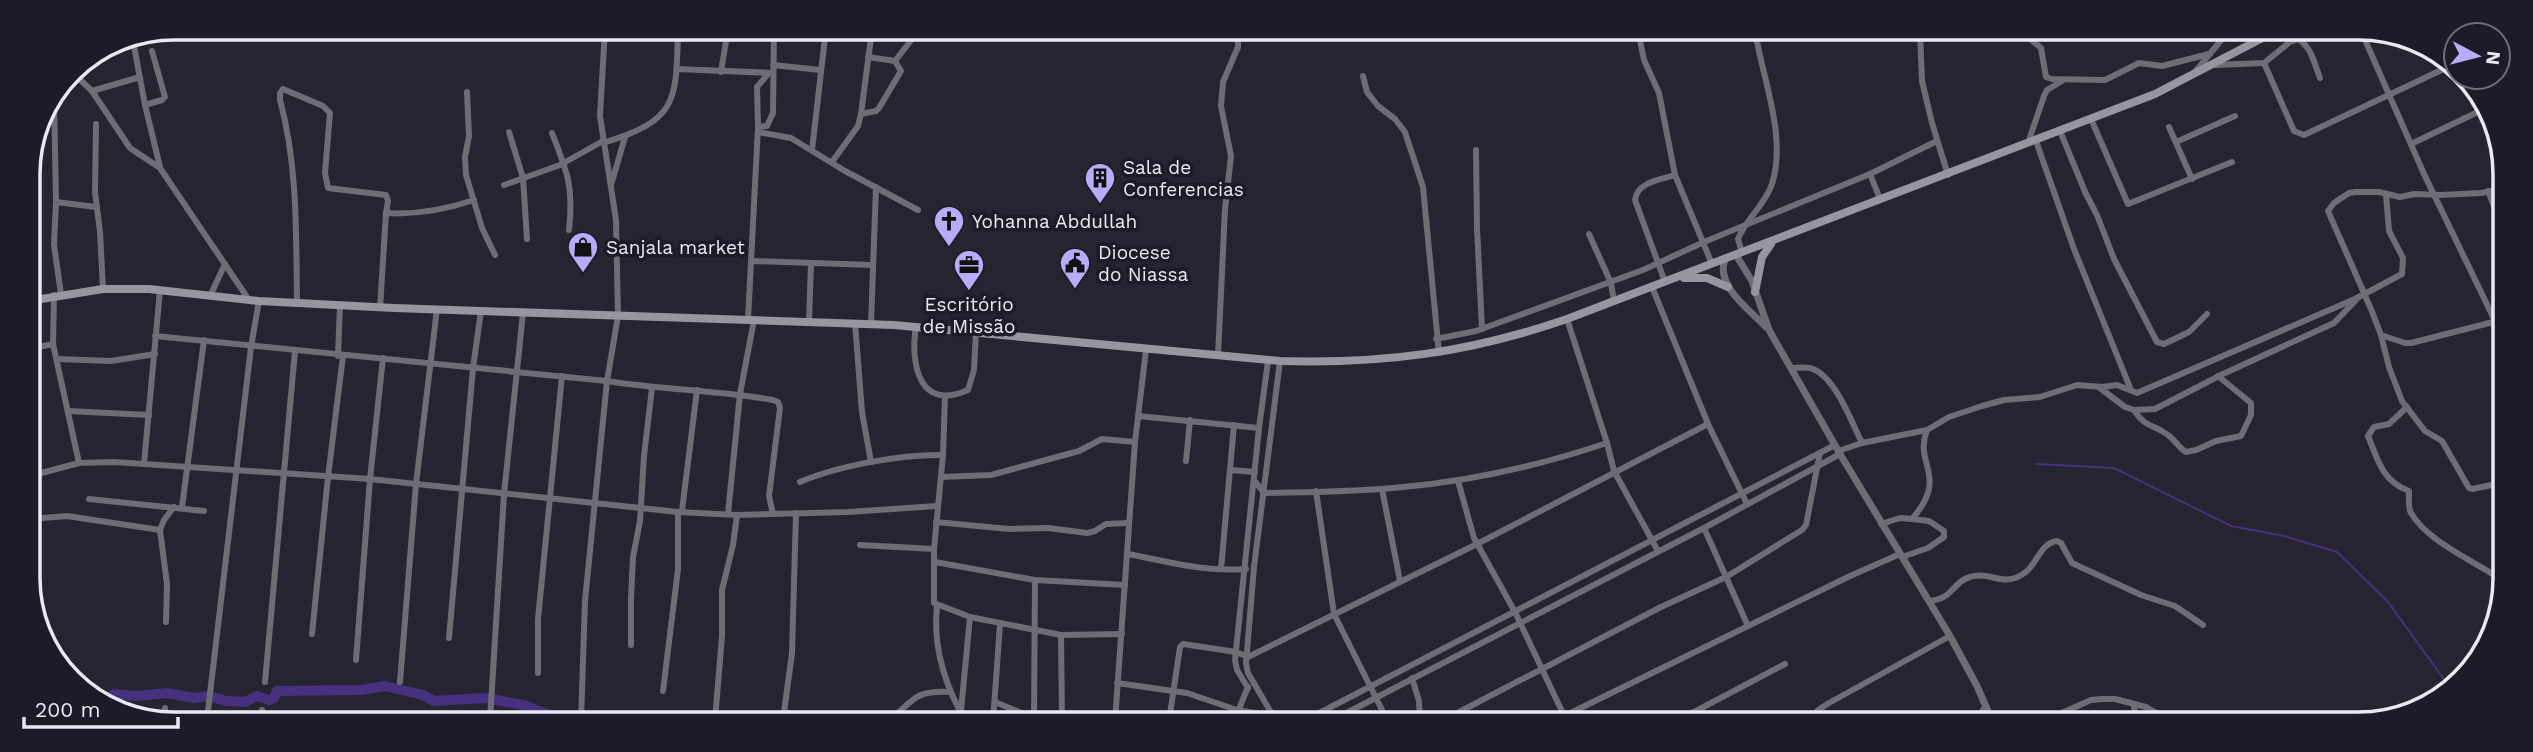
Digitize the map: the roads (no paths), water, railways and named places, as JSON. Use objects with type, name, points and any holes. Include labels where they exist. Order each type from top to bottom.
[{"type":"main road","points":[[41,298],[103,289],[160,290],[260,301],[380,308],[916,326],[1280,361],[1356,362],[1439,353],[1493,343],[1567,320],[1948,175],[2155,94],[2260,40]]},
{"type":"main road","points":[[1755,292],[1762,257],[1773,241]]},
{"type":"main road","points":[[1668,281],[1707,278],[1728,287]]},
{"type":"street","points":[[581,712],[585,601],[607,381],[618,316],[618,262],[611,188],[603,142],[601,89],[605,40]]},
{"type":"street","points":[[504,185],[603,142],[625,137],[661,117],[673,96],[678,40]]},
{"type":"street","points":[[720,72],[726,40]]},
{"type":"street","points":[[758,129],[767,127],[771,119],[770,73],[774,40]]},
{"type":"street","points":[[812,150],[824,40]]},
{"type":"street","points":[[832,162],[858,126],[862,114],[871,40]]},
{"type":"street","points":[[895,61],[911,40]]},
{"type":"street","points":[[1218,356],[1225,209],[1231,156],[1221,106],[1223,82],[1238,47],[1238,40]]},
{"type":"street","points":[[1640,40],[1644,60],[1659,93],[1675,175],[1712,264]]},
{"type":"street","points":[[1757,40],[1777,143],[1776,166],[1771,186],[1738,239],[1739,254],[1769,330],[1881,524],[1950,636],[1988,711]]},
{"type":"street","points":[[1920,40],[1922,81],[1948,175]]},
{"type":"street","points":[[2032,40],[2041,48],[2046,77],[2064,80],[2105,80],[2139,63],[2162,66],[2208,54]]},
{"type":"street","points":[[2190,78],[2221,40]]},
{"type":"street","points":[[2215,65],[2264,63],[2290,42],[2298,40],[2305,43],[2320,78]]},
{"type":"street","points":[[2365,40],[2424,174],[2493,310]]},
{"type":"street","points":[[134,46],[160,168],[249,300]]},
{"type":"street","points":[[145,105],[166,97],[152,51]]},
{"type":"street","points":[[868,57],[895,61]]},
{"type":"street","points":[[862,114],[879,108],[901,71],[895,61]]},
{"type":"street","points":[[2264,63],[2294,131],[2304,135],[2442,70]]},
{"type":"street","points":[[773,65],[820,70]]},
{"type":"street","points":[[677,69],[770,73]]},
{"type":"street","points":[[728,514],[740,394],[751,320],[757,87],[770,73]]},
{"type":"street","points":[[1363,76],[1367,92],[1405,132],[1419,174],[1439,353]]},
{"type":"street","points":[[92,91],[140,77]]},
{"type":"street","points":[[80,80],[92,91],[130,148],[160,168]]},
{"type":"street","points":[[2064,80],[2048,90],[2032,142],[2131,390]]},
{"type":"street","points":[[297,303],[295,195],[290,143],[280,100],[283,89],[323,106],[330,113],[325,173],[328,188],[386,195],[388,198],[380,308]]},
{"type":"street","points":[[467,92],[469,136],[465,157],[466,175],[482,228],[495,255]]},
{"type":"street","points":[[2411,144],[2477,112]]},
{"type":"street","points":[[2176,142],[2235,116]]},
{"type":"street","points":[[53,118],[57,295],[53,344],[79,463]]},
{"type":"street","points":[[2091,119],[2126,203],[2131,204],[2232,162]]},
{"type":"street","points":[[96,124],[96,207],[103,289]]},
{"type":"street","points":[[2169,127],[2192,179]]},
{"type":"street","points":[[758,129],[791,138],[918,210]]},
{"type":"street","points":[[2060,131],[2114,260],[2157,342],[2164,345],[2189,332],[2207,314]]},
{"type":"street","points":[[509,132],[523,178],[527,239]]},
{"type":"street","points":[[552,133],[563,161],[572,201],[569,230]]},
{"type":"street","points":[[611,188],[625,137]]},
{"type":"street","points":[[1436,339],[1482,328],[1611,283],[1870,174],[1937,141]]},
{"type":"street","points":[[1476,150],[1482,328]]},
{"type":"street","points":[[1870,174],[1881,200]]},
{"type":"street","points":[[2414,194],[2424,187],[2424,174]]},
{"type":"street","points":[[1668,281],[1657,263],[1635,194],[1641,186],[1675,175]]},
{"type":"street","points":[[871,324],[876,187]]},
{"type":"street","points":[[2493,190],[2400,197],[2379,192],[2349,193],[2334,203],[2328,211],[2381,335],[2396,387],[2407,407],[2425,431],[2447,448],[2469,488],[2493,485]]},
{"type":"street","points":[[2488,191],[2493,204]]},
{"type":"street","points":[[1321,711],[1819,453],[1927,430],[1949,417],[1982,406],[2004,400],[2040,397],[2077,384],[2117,385],[2137,393],[2354,299],[2402,274],[2403,258],[2389,231],[2386,194]]},
{"type":"street","points":[[386,214],[412,215],[474,200]]},
{"type":"street","points":[[56,202],[96,207]]},
{"type":"street","points":[[1589,234],[1611,283],[1614,301]]},
{"type":"street","points":[[1725,259],[1723,274],[1728,287],[1769,330]]},
{"type":"street","points":[[751,261],[872,265]]},
{"type":"street","points":[[810,322],[811,263]]},
{"type":"street","points":[[209,296],[225,264]]},
{"type":"street","points":[[1652,287],[1708,424],[1747,504]]},
{"type":"street","points":[[144,464],[160,290]]},
{"type":"street","points":[[2097,386],[2124,407],[2134,411],[2155,409],[2218,376],[2334,323],[2363,293]]},
{"type":"street","points":[[208,712],[251,346],[260,301]]},
{"type":"street","points":[[312,634],[341,356],[340,305]]},
{"type":"street","points":[[400,682],[416,484],[437,309]]},
{"type":"street","points":[[449,638],[461,490],[481,312]]},
{"type":"street","points":[[490,712],[503,494],[523,313]]},
{"type":"street","points":[[1567,320],[1614,471],[1658,551]]},
{"type":"street","points":[[2381,335],[2411,343],[2493,321]]},
{"type":"street","points":[[855,323],[862,412],[871,462]]},
{"type":"street","points":[[916,326],[917,367],[921,380],[926,389],[945,396],[968,390],[972,383],[976,332]]},
{"type":"street","points":[[155,336],[562,376],[652,388],[740,394],[778,402],[780,408],[769,496],[773,514]]},
{"type":"street","points":[[166,622],[167,584],[160,530],[164,520],[178,507],[188,468],[204,340]]},
{"type":"street","points":[[41,347],[53,344]]},
{"type":"street","points":[[1115,712],[1135,442],[1146,349]]},
{"type":"street","points":[[265,682],[295,351]]},
{"type":"street","points":[[57,359],[111,361],[155,354]]},
{"type":"street","points":[[356,660],[383,358]]},
{"type":"street","points":[[1248,688],[1237,670],[1235,660],[1268,360]]},
{"type":"street","points":[[1270,712],[1248,673],[1246,663],[1254,567],[1280,361]]},
{"type":"street","points":[[1791,368],[1815,369],[1825,378],[1835,390],[1862,443]]},
{"type":"street","points":[[538,673],[538,620],[562,376]]},
{"type":"street","points":[[2134,411],[2141,421],[2164,432],[2186,452],[2216,441],[2241,436],[2251,415],[2251,403],[2218,376]]},
{"type":"street","points":[[631,645],[632,571],[652,388]]},
{"type":"street","points":[[663,691],[678,569],[680,512],[697,390]]},
{"type":"street","points":[[945,396],[932,598],[937,606],[936,636],[950,692],[960,710]]},
{"type":"street","points":[[2407,407],[2389,424],[2374,427],[2368,436],[2385,475],[2394,486],[2409,491],[2410,512],[2432,536],[2493,575]]},
{"type":"street","points":[[68,411],[149,415]]},
{"type":"street","points":[[1138,416],[1259,428]]},
{"type":"street","points":[[1186,461],[1190,420]]},
{"type":"street","points":[[1248,657],[1477,544],[1708,424]]},
{"type":"street","points":[[1221,569],[1234,425]]},
{"type":"street","points":[[1912,519],[1931,487],[1923,438],[1927,430]]},
{"type":"street","points":[[941,477],[990,475],[1079,451],[1105,439],[1135,442]]},
{"type":"street","points":[[1264,493],[1382,489],[1458,481],[1559,458],[1607,443]]},
{"type":"street","points":[[1349,711],[1704,528],[1818,466],[1838,450]]},
{"type":"street","points":[[1460,711],[1659,608],[1726,578],[1802,530],[1806,525],[1819,453]]},
{"type":"street","points":[[800,482],[818,474],[871,462],[926,454],[943,455]]},
{"type":"street","points":[[40,473],[79,463],[283,472],[680,512],[737,515],[937,506]]},
{"type":"street","points":[[1231,470],[1254,476],[1264,493]]},
{"type":"street","points":[[1458,481],[1477,544],[1515,612],[1561,711]]},
{"type":"street","points":[[1382,489],[1400,581]]},
{"type":"street","points":[[1316,491],[1334,614],[1383,711]]},
{"type":"street","points":[[89,499],[204,511]]},
{"type":"street","points":[[785,712],[792,653],[796,513]]},
{"type":"street","points":[[716,712],[722,636],[722,590],[737,515]]},
{"type":"street","points":[[40,518],[67,516],[160,530]]},
{"type":"street","points":[[1580,711],[1850,576],[1928,548],[1944,537],[1944,531],[1937,525],[1912,519],[1900,518],[1881,524]]},
{"type":"street","points":[[936,522],[1009,529],[1048,528],[1087,533],[1106,524],[1129,523]]},
{"type":"street","points":[[1704,528],[1748,626]]},
{"type":"street","points":[[1929,601],[1947,597],[1965,579],[1972,576],[2004,581],[2018,577],[2029,569],[2046,545],[2057,541],[2061,542],[2071,563],[2141,595],[2175,606],[2203,625]]},
{"type":"street","points":[[860,545],[934,549]]},
{"type":"street","points":[[1128,554],[1186,567],[1245,570],[1254,567]]},
{"type":"street","points":[[935,562],[1035,580],[1125,585]]},
{"type":"street","points":[[1034,712],[1035,580]]},
{"type":"street","points":[[937,606],[1000,624],[1035,628],[1061,635],[1122,635]]},
{"type":"street","points":[[960,710],[971,617]]},
{"type":"street","points":[[994,712],[1000,624]]},
{"type":"street","points":[[1061,635],[1062,712]]},
{"type":"street","points":[[1817,711],[1950,636]]},
{"type":"street","points":[[1170,712],[1180,647],[1183,644],[1237,652],[1248,657]]},
{"type":"street","points":[[1449,647],[1455,656]]},
{"type":"street","points":[[1695,711],[1785,664]]},
{"type":"street","points":[[1412,678],[1419,711]]},
{"type":"street","points":[[1237,710],[1253,679]]},
{"type":"street","points":[[1117,683],[1174,690],[1243,712]]},
{"type":"street","points":[[899,712],[916,696],[935,691],[950,692]]},
{"type":"street","points":[[2066,711],[2091,700],[2115,699],[2153,711]]},
{"type":"street","points":[[995,702],[1018,712]]},
{"type":"street","points":[[2134,705],[2135,711]]},
{"type":"street","points":[[1982,711],[1986,706]]},
{"type":"waterway","points":[[2037,464],[2114,468],[2231,526],[2284,536],[2337,552],[2388,602],[2445,680]]},
{"type":"waterway","points":[[112,696],[114,694],[136,696],[167,693],[245,702],[257,696],[269,700],[274,698],[277,691],[362,690],[385,686],[423,695],[434,701],[485,698],[523,705],[541,712]]},
{"type":"place","name":"Sala de Conferencias","points":[[1100,205]]},
{"type":"place","name":"Yohanna Abdullah","points":[[949,248]]},
{"type":"place","name":"Sanjala market","points":[[583,274]]},
{"type":"place","name":"Diocese do Niassa","points":[[1075,290]]},
{"type":"place","name":"Escritório de Missão","points":[[969,292]]}]
